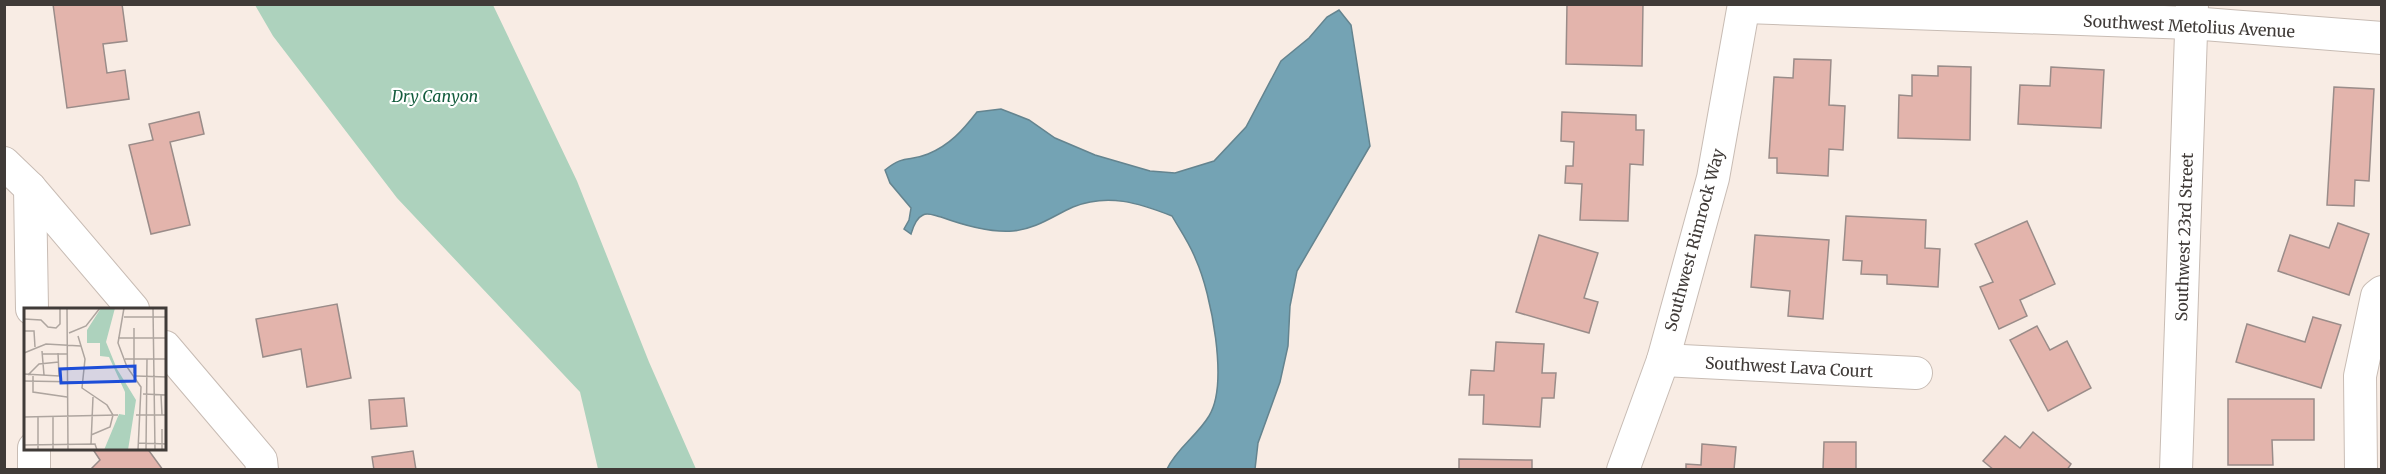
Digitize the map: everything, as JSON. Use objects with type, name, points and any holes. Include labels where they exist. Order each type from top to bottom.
[{"type":"street","name":"Southwest Metolius Avenue","points":[[1745,6],[2192,14],[2382,38]]},
{"type":"street","name":"Southwest Rimrock Way","points":[[1623,470],[1663,360],[1713,178],[1745,6]]},
{"type":"street","name":"Southwest 23rd Street","points":[[2176,470],[2192,14]]},
{"type":"street","points":[[4,163],[30,188],[132,308]]},
{"type":"street","points":[[30,188],[32,308]]},
{"type":"street","points":[[2361,470],[2360,376],[2377,296],[2382,292]]},
{"type":"street","points":[[166,348],[261,460],[262,470]]},
{"type":"street","name":"Southwest Lava Court","points":[[1663,360],[1916,373]]},
{"type":"street","points":[[34,450],[34,470]]},
{"type":"green space","name":"Dry Canyon","points":[[255,5],[493,5],[577,181],[649,362],[696,469],[598,469],[580,392],[397,198],[273,36]]},
{"type":"water","points":[[1339,10],[1351,25],[1370,146],[1297,271],[1290,306],[1288,346],[1280,382],[1258,443],[1255,469],[1167,469],[1209,416],[1215,401],[1218,383],[1216,338],[1202,275],[1194,254],[1172,216],[1148,207],[1111,200],[1073,207],[1037,225],[1013,231],[985,230],[932,214],[925,214],[917,220],[911,234],[904,229],[909,220],[911,208],[890,183],[885,170],[897,162],[922,156],[943,146],[961,131],[977,112],[1001,109],[1029,120],[1055,138],[1095,155],[1150,171],[1175,173],[1214,161],[1246,127],[1281,61],[1309,38],[1327,17]]},
{"type":"building","points":[[53,4],[122,4],[127,41],[103,44],[107,73],[125,70],[129,99],[67,108]]},
{"type":"building","points":[[1567,4],[1643,4],[1642,66],[1566,64]]},
{"type":"building","points":[[1794,59],[1831,60],[1829,105],[1845,106],[1843,150],[1829,149],[1828,176],[1777,173],[1777,158],[1769,158],[1774,77],[1793,78]]},
{"type":"building","points":[[1938,66],[1971,67],[1970,140],[1898,138],[1899,95],[1912,96],[1912,75],[1938,76]]},
{"type":"building","points":[[2051,67],[2104,70],[2101,128],[2018,124],[2020,85],[2050,86]]},
{"type":"building","points":[[2334,87],[2374,89],[2369,181],[2355,180],[2354,206],[2327,205]]},
{"type":"building","points":[[199,112],[204,134],[170,142],[190,225],[151,234],[129,145],[153,140],[149,124]]},
{"type":"building","points":[[1562,112],[1636,115],[1636,130],[1644,130],[1643,165],[1630,164],[1628,221],[1580,220],[1582,184],[1565,183],[1566,166],[1573,166],[1574,142],[1561,141]]},
{"type":"building","points":[[1846,216],[1926,220],[1925,248],[1940,249],[1938,287],[1887,284],[1887,275],[1861,274],[1862,261],[1843,260]]},
{"type":"building","points":[[2027,221],[2055,284],[2020,300],[2027,316],[1999,329],[1980,287],[1993,282],[1975,244]]},
{"type":"building","points":[[2338,223],[2369,234],[2349,295],[2278,271],[2290,235],[2329,248]]},
{"type":"building","points":[[1539,235],[1598,253],[1584,298],[1598,302],[1589,333],[1516,312]]},
{"type":"building","points":[[1755,235],[1829,240],[1823,319],[1788,316],[1790,291],[1751,287]]},
{"type":"building","points":[[337,304],[351,378],[307,387],[301,349],[263,357],[256,319]]},
{"type":"building","points":[[2313,317],[2341,325],[2321,388],[2236,362],[2247,324],[2305,342]]},
{"type":"building","points":[[2037,326],[2050,350],[2067,341],[2091,388],[2048,411],[2010,340]]},
{"type":"building","points":[[1496,342],[1544,344],[1542,373],[1556,373],[1554,398],[1542,398],[1540,427],[1483,424],[1484,395],[1469,395],[1471,370],[1494,371]]},
{"type":"building","points":[[404,398],[407,426],[371,429],[369,400]]},
{"type":"building","points":[[2228,399],[2314,399],[2314,440],[2272,440],[2273,465],[2228,465]]},
{"type":"building","points":[[2033,432],[2071,464],[2067,470],[1994,470],[1983,461],[2005,436],[2020,448]]},
{"type":"building","points":[[1824,442],[1856,442],[1856,470],[1823,470]]},
{"type":"building","points":[[1702,444],[1736,447],[1734,470],[1686,470],[1686,464],[1701,465]]},
{"type":"building","points":[[93,450],[148,450],[163,470],[90,470],[100,460]]},
{"type":"building","points":[[413,451],[416,470],[374,470],[372,457]]},
{"type":"building","points":[[1459,459],[1532,460],[1532,470],[1459,470]]}]
